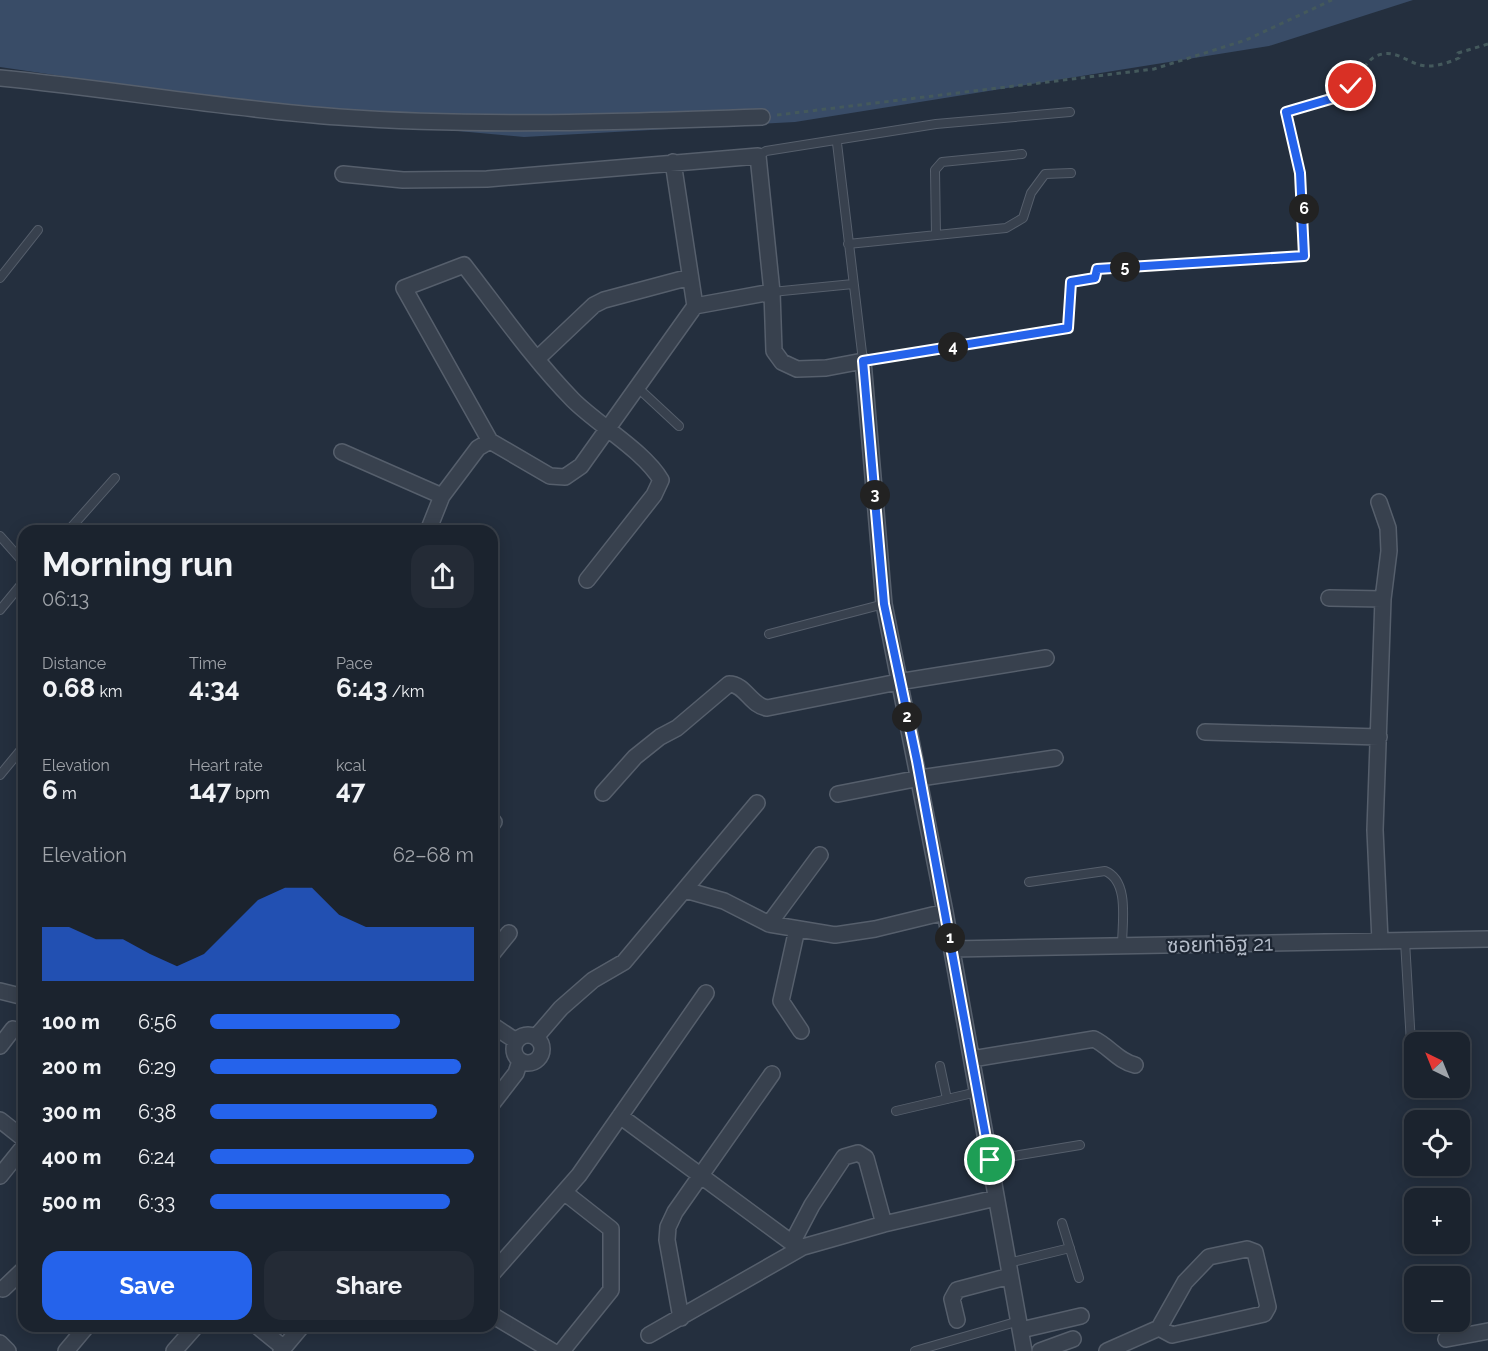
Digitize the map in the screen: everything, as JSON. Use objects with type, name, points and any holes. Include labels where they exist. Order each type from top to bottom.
[{"type":"street","points":[[0,78],[258,110],[338,117],[510,124],[762,117]]},
{"type":"street","points":[[344,174],[403,180],[487,179],[758,156],[772,292],[774,351],[782,362],[797,369],[863,361],[884,604],[898,682],[920,778],[1024,1351]]},
{"type":"street","points":[[673,162],[695,306]]},
{"type":"street","points":[[587,580],[654,495],[661,480],[655,471],[607,430],[574,401],[537,359],[464,265],[404,288],[490,441],[550,476],[565,477],[581,466],[607,430],[695,306],[772,292]]},
{"type":"street","points":[[537,359],[594,305],[604,300],[690,277]]},
{"type":"street","points":[[430,525],[442,496],[478,448],[490,441]]},
{"type":"street","points":[[342,452],[442,496]]},
{"type":"street","points":[[1379,502],[1388,528],[1389,551],[1383,599],[1375,830],[1380,941]]},
{"type":"street","points":[[1329,598],[1383,599]]},
{"type":"street","points":[[603,793],[635,757],[660,737],[677,728],[729,684],[738,685],[758,705],[767,708],[898,682],[1046,658]]},
{"type":"street","points":[[1205,732],[1379,737]]},
{"type":"street","points":[[838,794],[920,778],[1055,758]]},
{"type":"street","points":[[536,1037],[561,1008],[592,980],[624,962],[757,803]]},
{"type":"street","points":[[769,924],[820,855]]},
{"type":"street","points":[[685,890],[724,901],[769,924],[835,935],[875,929],[945,912]]},
{"type":"street","points":[[797,929],[781,1001],[801,1031]]},
{"type":"street","points":[[498,947],[509,933]]},
{"type":"street","name":"ซอยท่าอิฐ 21","points":[[952,949],[1488,939]]},
{"type":"street","points":[[0,991],[18,996]]},
{"type":"street","points":[[498,1267],[564,1192],[706,993]]},
{"type":"street","points":[[0,1046],[13,1029]]},
{"type":"street","points":[[498,1029],[516,1041]]},
{"type":"street","points":[[523,1035],[536,1037],[542,1047],[540,1056],[530,1063],[520,1061],[514,1052],[516,1041],[523,1035]]},
{"type":"street","points":[[972,1059],[1094,1039],[1106,1045],[1122,1062],[1135,1065]]},
{"type":"street","points":[[498,1096],[516,1073],[520,1061]]},
{"type":"street","points":[[681,1318],[667,1240],[668,1227],[675,1212],[772,1074]]},
{"type":"street","points":[[620,1116],[700,1178],[797,1245]]},
{"type":"street","points":[[0,1120],[18,1134]]},
{"type":"street","points":[[797,1245],[812,1205],[844,1157],[858,1153],[867,1158],[884,1224]]},
{"type":"street","points":[[0,1176],[18,1154]]},
{"type":"street","points":[[562,1351],[611,1290],[611,1228],[564,1192]]},
{"type":"street","points":[[649,1335],[681,1318],[797,1245],[996,1198]]},
{"type":"street","points":[[1107,1351],[1159,1328],[1185,1282],[1209,1257],[1247,1250],[1255,1252],[1268,1307],[1264,1314],[1172,1335],[1159,1328]]},
{"type":"street","points":[[957,1320],[952,1299],[957,1290],[1009,1269]]},
{"type":"street","points":[[3,1289],[18,1275]]},
{"type":"street","points":[[1020,1326],[1082,1316]]},
{"type":"street","points":[[498,1319],[552,1351]]},
{"type":"street","points":[[1446,1339],[1488,1331]]},
{"type":"street","points":[[66,1351],[82,1332]]},
{"type":"street","points":[[174,1351],[190,1332]]},
{"type":"street","points":[[264,1332],[283,1349],[297,1332]]},
{"type":"street","points":[[1040,1351],[1073,1339]]},
{"type":"street","points":[[0,1343],[8,1351]]},
{"type":"lane","points":[[758,156],[766,151],[936,124],[1070,112]]},
{"type":"lane","points":[[837,143],[863,361]]},
{"type":"lane","points":[[936,235],[935,170],[942,162],[1022,154]]},
{"type":"lane","points":[[848,244],[1006,228],[1018,223],[1027,213],[1030,193],[1037,181],[1045,174],[1071,173]]},
{"type":"lane","points":[[0,278],[38,230]]},
{"type":"lane","points":[[772,292],[853,284]]},
{"type":"lane","points":[[637,387],[680,426]]},
{"type":"lane","points":[[73,525],[115,478]]},
{"type":"lane","points":[[0,536],[18,556]]},
{"type":"lane","points":[[0,610],[18,588]]},
{"type":"lane","points":[[769,634],[884,604]]},
{"type":"lane","points":[[0,775],[18,753]]},
{"type":"lane","points":[[1029,882],[1105,872],[1114,875],[1119,883],[1123,906],[1122,946]]},
{"type":"lane","points":[[1405,941],[1410,1032]]},
{"type":"lane","points":[[940,1066],[947,1099]]},
{"type":"lane","points":[[896,1111],[977,1092]]},
{"type":"lane","points":[[990,1160],[1080,1145]]},
{"type":"lane","points":[[1062,1223],[1079,1278]]},
{"type":"lane","points":[[1009,1269],[1070,1248]]},
{"type":"lane","points":[[915,1351],[1020,1326]]},
{"type":"path","points":[[762,117],[1154,69],[1246,40],[1332,0]]},
{"type":"path","points":[[863,361],[1068,328],[1071,282],[1095,278],[1097,269],[1304,256],[1300,173],[1286,112],[1334,98],[1351,86],[1371,59],[1377,55],[1392,53],[1428,66],[1447,63],[1460,58],[1458,53],[1488,44]]},
{"type":"water","points":[[0,0],[1413,0],[1269,46],[795,122],[524,137],[403,126],[0,67]]},
{"type":"route","points":[[990,1160],[917,761],[898,682],[884,604],[863,361],[1068,328],[1071,282],[1095,278],[1097,269],[1304,256],[1304,213],[1300,173],[1297,149],[1286,112],[1334,98],[1351,86]]}]
